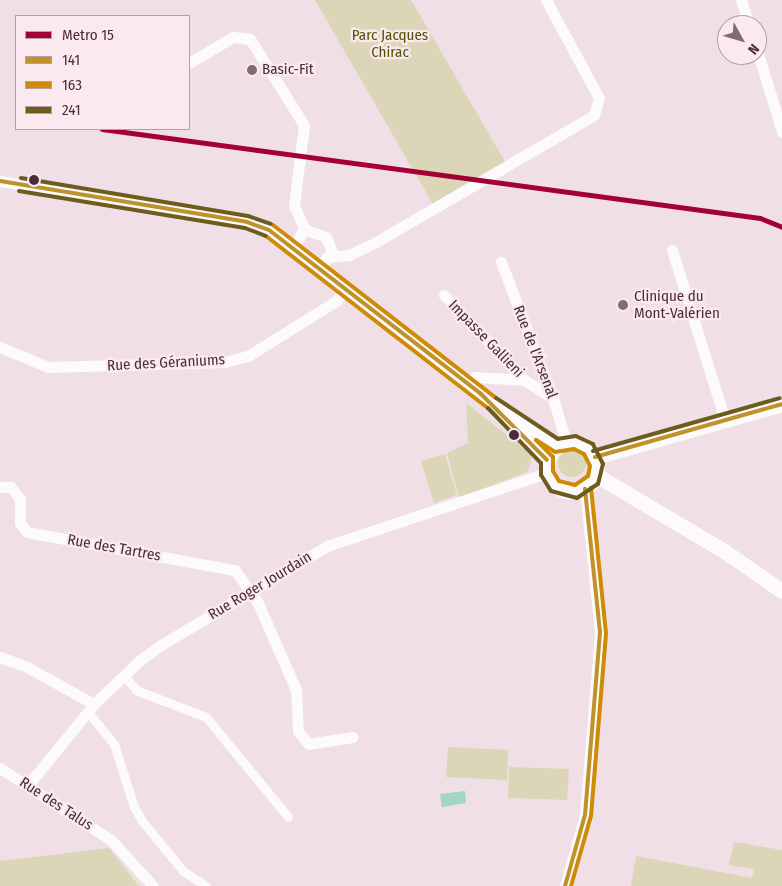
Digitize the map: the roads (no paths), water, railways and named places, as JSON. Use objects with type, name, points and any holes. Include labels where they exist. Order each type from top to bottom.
[{"type":"street","points":[[318,270],[333,255],[349,255],[376,242],[594,115],[599,98],[546,0]]},
{"type":"street","points":[[741,0],[746,15]]},
{"type":"street","points":[[190,62],[234,37],[245,36],[256,44],[304,125],[294,205],[304,229],[326,237],[333,255]]},
{"type":"street","points":[[762,65],[782,132]]},
{"type":"street","points":[[0,181],[247,222],[269,230],[344,291],[492,403],[562,444],[584,444],[595,457],[596,475],[585,489],[572,492],[563,490],[552,483],[547,467],[492,403]]},
{"type":"street","points":[[293,248],[304,229]]},
{"type":"street","points":[[672,250],[725,420]]},
{"type":"street","name":"Rue de l'Arsenal","points":[[501,262],[553,398],[562,444]]},
{"type":"street","name":"Rue des Géraniums","points":[[0,347],[48,368],[224,362],[248,356],[336,301],[344,291]]},
{"type":"street","name":"Impasse Gallieni","points":[[444,296],[524,380],[553,398]]},
{"type":"street","points":[[468,384],[475,376],[524,380]]},
{"type":"street","points":[[595,457],[782,404]]},
{"type":"street","points":[[547,467],[562,444]]},
{"type":"street","name":"Rue Roger Jourdain","points":[[28,785],[91,708],[124,675],[161,644],[327,546],[547,467]]},
{"type":"street","points":[[596,475],[724,551],[782,591]]},
{"type":"street","name":"Rue des Tartres","points":[[0,487],[11,487],[20,498],[20,523],[27,532],[235,570],[250,592]]},
{"type":"street","points":[[565,886],[586,802],[600,632],[585,489]]},
{"type":"street","points":[[250,592],[257,600],[296,690],[298,731],[308,744],[352,737]]},
{"type":"street","points":[[0,657],[27,667],[91,708],[114,744],[134,807],[142,821],[182,871],[206,886]]},
{"type":"street","points":[[124,675],[136,690],[206,717],[288,817]]},
{"type":"street","name":"Rue des Talus","points":[[0,768],[111,840],[152,886]]},
{"type":"metro line","name":"15","points":[[109,130],[760,218],[782,227]]},
{"type":"place","name":"Basic-Fit","points":[[252,70]]},
{"type":"place","name":"Clinique du Mont-Valérien","points":[[623,305]]},
{"type":"park label","name":"Parc Jacques Chirac","points":[[390,44]]}]
